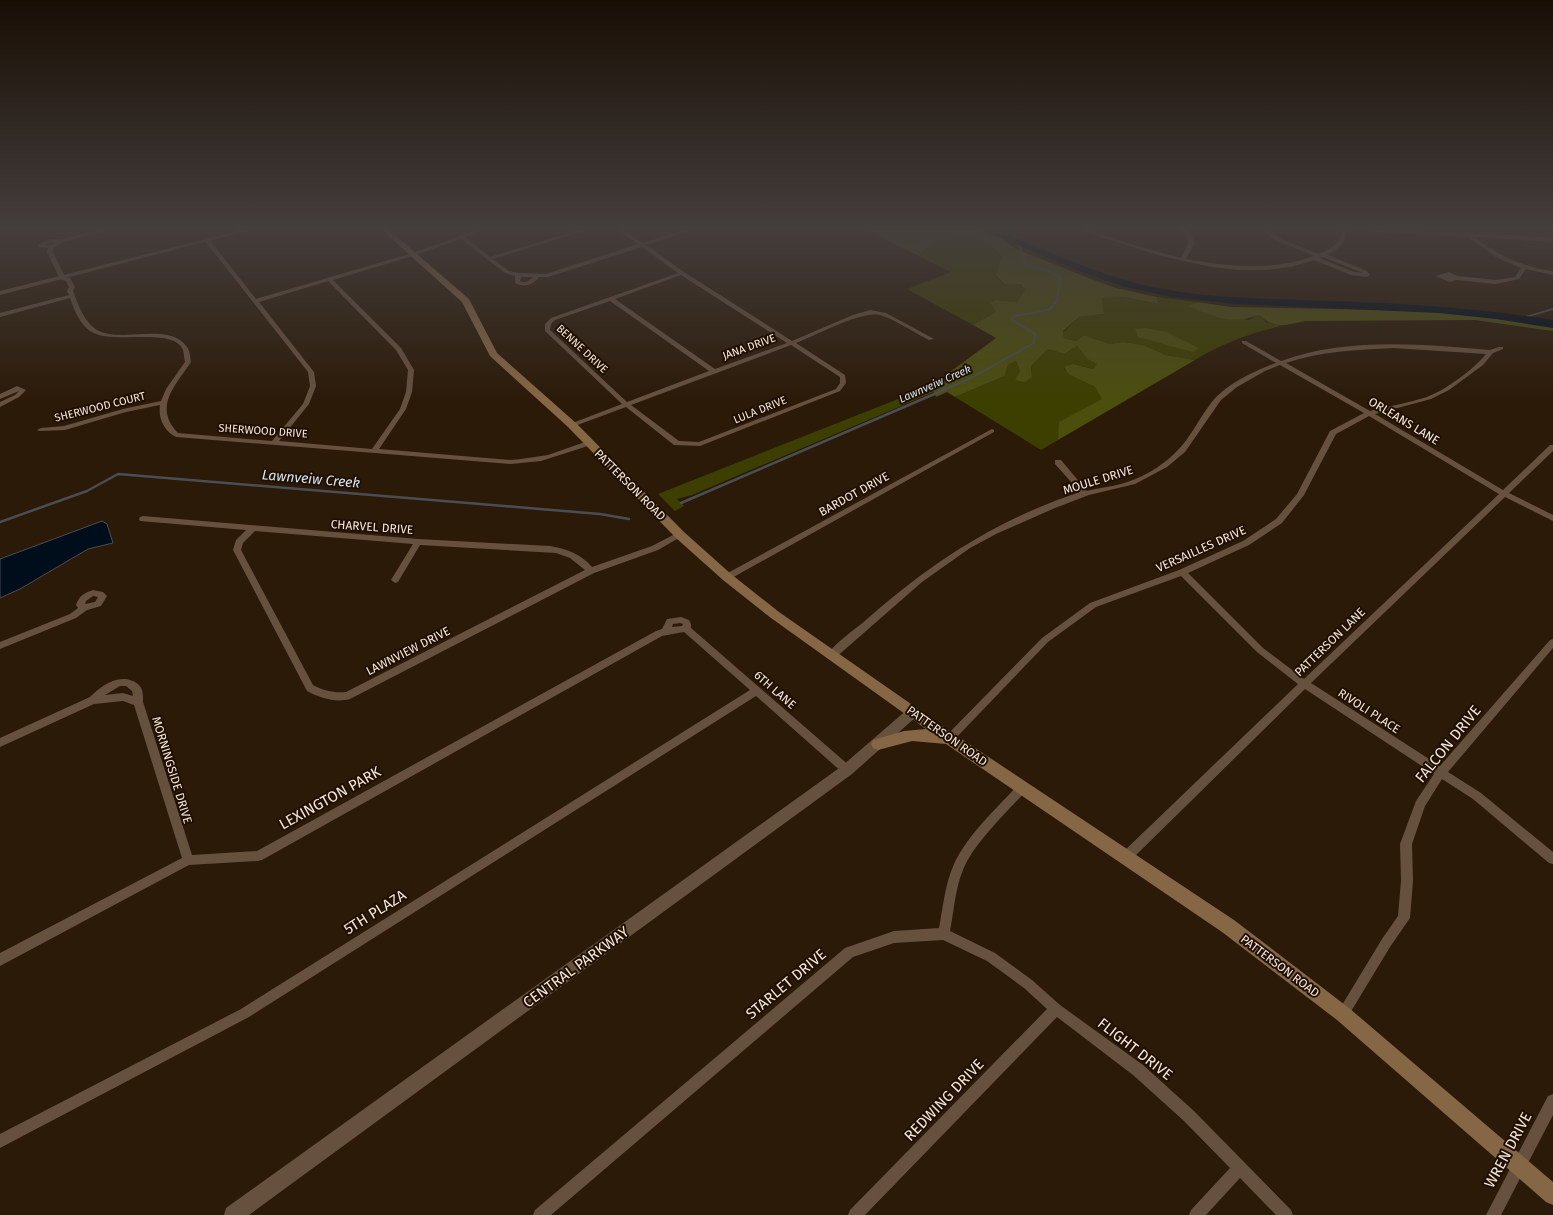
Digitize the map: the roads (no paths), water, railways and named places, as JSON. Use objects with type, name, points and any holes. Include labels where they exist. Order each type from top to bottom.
[{"type":"main road","name":"PATTERSON ROAD","points":[[450,287],[466,301],[492,354],[572,425],[680,535],[727,577],[775,616],[950,739],[1228,926],[1343,1014],[1553,1196]]},
{"type":"main road","points":[[878,744],[912,734],[934,735],[950,739]]},
{"type":"street","points":[[0,293],[26,287]]},
{"type":"street","points":[[63,287],[64,290],[71,294],[86,324],[96,333],[164,337],[177,341],[185,347],[188,354],[188,362],[162,403]]},
{"type":"street","points":[[244,287],[311,372],[313,386],[306,404],[274,443]]},
{"type":"street","points":[[255,301],[303,287]]},
{"type":"street","points":[[337,287],[399,349],[411,370],[409,392],[403,409],[374,451]]},
{"type":"street","name":"BENNE DRIVE","points":[[626,404],[546,330],[548,324],[553,319],[645,287]]},
{"type":"street","points":[[704,287],[792,343]]},
{"type":"street","points":[[0,315],[71,294]]},
{"type":"street","points":[[611,299],[714,370]]},
{"type":"street","name":"JANA DRIVE","points":[[572,425],[714,370],[792,343],[855,316],[870,312],[889,316],[931,339]]},
{"type":"street","name":"ORLEANS LANE","points":[[1244,342],[1369,413],[1504,494],[1553,518]]},
{"type":"street","name":"LULA DRIVE","points":[[626,404],[677,443],[700,444],[838,390],[843,376],[792,343]]},
{"type":"street","name":"MOULE DRIVE","points":[[831,656],[907,589],[962,550],[1017,520],[1086,494],[1135,482],[1167,464],[1186,446],[1218,399],[1247,378],[1279,362],[1322,352],[1363,347],[1456,348],[1491,352]]},
{"type":"street","name":"VERSAILLES DRIVE","points":[[950,739],[1044,640],[1093,605],[1182,572],[1246,543],[1278,521],[1300,496],[1333,433],[1369,413],[1429,398],[1447,389],[1481,364],[1491,352],[1501,348]]},
{"type":"street","points":[[0,397],[17,388],[23,390],[17,396],[0,405]]},
{"type":"street","name":"SHERWOOD DRIVE","points":[[162,403],[164,420],[176,435],[511,462],[531,462],[556,456],[588,443]]},
{"type":"street","name":"SHERWOOD COURT","points":[[41,430],[65,428],[126,410],[162,403]]},
{"type":"street","name":"BARDOT DRIVE","points":[[727,577],[992,431]]},
{"type":"street","name":"PATTERSON LANE","points":[[1126,857],[1304,684],[1553,447]]},
{"type":"street","points":[[1058,462],[1086,494]]},
{"type":"street","name":"CHARVEL DRIVE","points":[[143,519],[418,542],[563,551],[579,559],[591,571]]},
{"type":"street","name":"LAWNVIEW DRIVE","points":[[252,529],[239,542],[237,550],[310,688],[327,696],[347,696],[591,571],[654,548],[680,535]]},
{"type":"street","points":[[395,580],[418,542]]},
{"type":"street","name":"RIVOLI PLACE","points":[[1182,572],[1260,650],[1304,684],[1477,796],[1553,859]]},
{"type":"street","points":[[0,646],[73,616],[84,608]]},
{"type":"street","name":"LEXINGTON PARK","points":[[0,960],[188,860],[258,856],[665,631],[686,629]]},
{"type":"street","name":"6TH LANE","points":[[686,629],[847,770]]},
{"type":"street","name":"FALCON DRIVE","points":[[1343,1014],[1404,918],[1407,881],[1406,844],[1420,804],[1442,772],[1553,642]]},
{"type":"street","name":"MORNINGSIDE DRIVE","points":[[93,700],[111,685],[128,683],[138,689],[138,702],[188,860]]},
{"type":"street","name":"5TH PLAZA","points":[[0,1141],[245,1013],[756,691]]},
{"type":"street","points":[[0,743],[93,700],[124,697],[138,702]]},
{"type":"street","name":"CENTRAL PARKWAY","points":[[232,1215],[847,770],[913,712]]},
{"type":"street","points":[[944,934],[954,881],[960,864],[971,848],[1022,788]]},
{"type":"street","name":"FLIGHT DRIVE","points":[[944,934],[991,957],[1145,1075],[1189,1116],[1286,1215]]},
{"type":"street","name":"STARLET DRIVE","points":[[540,1215],[849,952],[894,937],[944,934]]},
{"type":"street","name":"REDWING DRIVE","points":[[855,1215],[1056,1008]]},
{"type":"street","name":"WREN DRIVE","points":[[1493,1215],[1553,1101]]},
{"type":"street","points":[[1196,1215],[1239,1169]]},
{"type":"water","points":[[102,521],[107,524],[113,543],[88,549],[20,589],[0,598],[0,559]]},
{"type":"waterway","name":"Lawnveiw Creek","points":[[943,390],[969,379],[1034,343],[1035,334],[1012,320],[1014,316],[1049,310],[1057,301],[1059,287]]},
{"type":"waterway","points":[[1137,287],[1172,294],[1237,301],[1439,310],[1496,315],[1553,324]]},
{"type":"waterway","points":[[1522,318],[1553,309]]},
{"type":"waterway","name":"Lawnveiw Creek","points":[[681,503],[946,389]]},
{"type":"waterway","name":"Lawnveiw Creek","points":[[0,522],[87,491],[118,474],[600,514],[629,519]]}]
